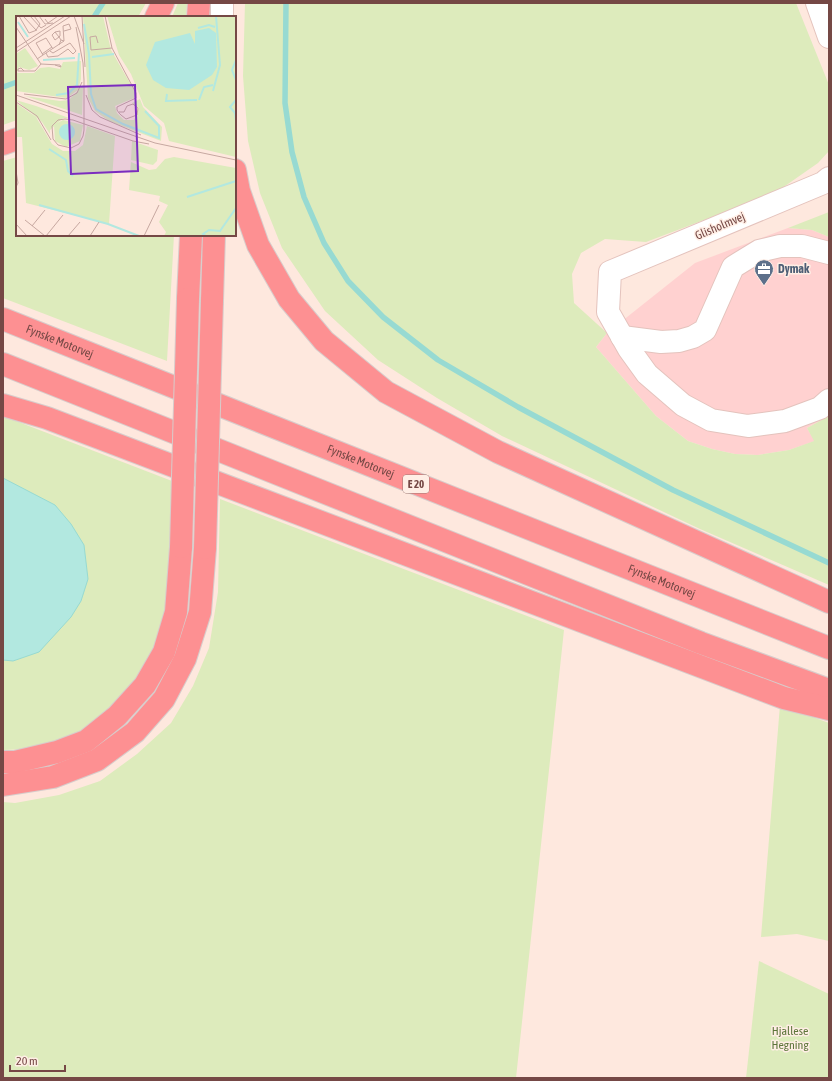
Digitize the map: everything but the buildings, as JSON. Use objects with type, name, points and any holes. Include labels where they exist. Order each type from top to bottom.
[{"type":"highway","points":[[156,16],[162,3]]},
{"type":"highway","points":[[198,16],[199,3]]},
{"type":"highway","points":[[3,144],[16,139]]},
{"type":"highway","points":[[236,175],[239,191],[258,245],[289,299],[324,341],[386,392],[498,452],[829,602]]},
{"type":"highway","points":[[3,762],[15,762],[57,752],[86,742],[118,716],[145,685],[164,652],[176,612],[181,547],[191,236]]},
{"type":"highway","points":[[3,785],[53,778],[97,760],[135,732],[164,699],[185,659],[200,612],[205,548],[214,236]]},
{"type":"highway","name":"Fynske Motorvej","points":[[3,319],[829,648]]},
{"type":"highway","points":[[3,364],[701,643],[829,690]]},
{"type":"highway","points":[[3,405],[48,418],[784,698],[829,709]]},
{"type":"street","points":[[222,3],[222,16]]},
{"type":"street","points":[[817,3],[829,37]]},
{"type":"street","name":"Glisholmvej","points":[[622,337],[608,312],[610,272],[822,183],[829,178]]},
{"type":"street","points":[[622,337],[661,342],[679,341],[693,337],[705,330],[733,267],[758,251],[780,246],[802,246],[829,253]]},
{"type":"street","points":[[622,337],[648,374],[683,405],[712,420],[748,426],[785,421],[820,408],[829,400]]},
{"type":"shaded area","points":[[788,228],[812,230],[829,237],[829,416],[807,428],[815,441],[789,450],[758,455],[735,454],[712,449],[688,441],[656,416],[596,347],[607,333],[695,263]]},
{"type":"green space","points":[[3,3],[146,3],[139,16],[16,16],[16,120],[3,125]]},
{"type":"green space","points":[[178,3],[187,3],[186,16],[172,16]]},
{"type":"green space","points":[[245,3],[796,3],[829,85],[829,151],[818,163],[775,193],[646,242],[605,239],[581,253],[572,274],[574,303],[607,333],[596,347],[656,416],[688,441],[712,449],[735,454],[758,455],[789,450],[814,441],[807,428],[829,416],[829,585],[700,529],[502,436],[437,398],[378,360],[325,311],[282,248],[260,193],[248,141],[243,76]]},
{"type":"green space","points":[[16,157],[16,236],[174,236],[167,361],[3,298],[3,161]]},
{"type":"green space","points":[[829,212],[829,237],[812,230],[788,228]]},
{"type":"green space","points":[[3,416],[172,481],[168,600],[152,658],[115,707],[88,728],[60,742],[27,749],[3,750]]},
{"type":"green space","points":[[220,499],[564,630],[516,1078],[3,1078],[3,802],[15,803],[59,795],[100,781],[137,754],[171,723],[193,686],[209,648],[218,592]]},
{"type":"green space","points":[[780,705],[829,723],[829,941],[797,934],[761,937]]},
{"type":"green space","name":"Hjallese Hegning","points":[[759,961],[829,994],[829,1078],[746,1078]]},
{"type":"water","points":[[3,478],[55,505],[71,524],[84,545],[88,579],[81,601],[71,617],[39,652],[13,661],[3,660]]},
{"type":"waterway","points":[[95,16],[103,3]]},
{"type":"waterway","points":[[286,3],[285,103],[292,152],[304,197],[324,243],[348,281],[383,317],[438,360],[518,407],[673,490],[829,563]]},
{"type":"waterway","points":[[3,87],[16,82]]},
{"type":"place","name":"Dymak","points":[[764,286]]}]
